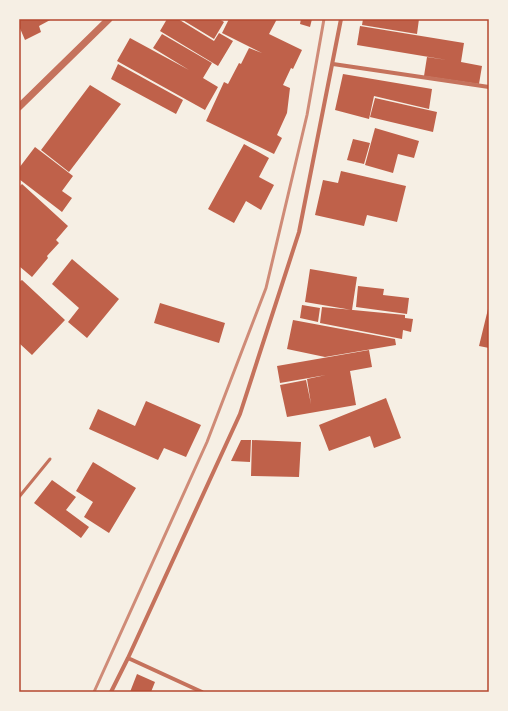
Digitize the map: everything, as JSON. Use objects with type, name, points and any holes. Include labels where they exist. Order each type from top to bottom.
[{"type":"street","points":[[19,107],[109,19]]},
{"type":"street","points":[[111,692],[240,414],[299,232],[341,19]]},
{"type":"street","points":[[333,64],[489,87]]},
{"type":"street","points":[[128,658],[202,692]]},
{"type":"lane","points":[[19,497],[50,459]]},
{"type":"building","points":[[19,19],[52,19],[39,26],[41,32],[25,40],[19,26]]},
{"type":"building","points":[[167,19],[178,19],[214,41],[219,33],[233,41],[218,66],[160,31]]},
{"type":"building","points":[[181,19],[219,19],[224,22],[214,39]]},
{"type":"building","points":[[229,19],[277,19],[269,34],[302,50],[283,85],[290,88],[287,113],[277,135],[282,138],[274,154],[206,121],[224,82],[228,84],[249,48],[262,53],[222,33]]},
{"type":"building","points":[[301,19],[312,19],[310,27],[300,24]]},
{"type":"building","points":[[363,19],[419,19],[417,34],[362,25]]},
{"type":"building","points":[[360,26],[464,43],[461,62],[482,66],[479,84],[424,76],[427,57],[447,60],[357,45]]},
{"type":"building","points":[[162,34],[212,63],[203,78],[218,87],[205,110],[117,61],[130,38],[189,70],[153,48]]},
{"type":"building","points":[[118,64],[183,100],[176,114],[111,79]]},
{"type":"building","points":[[343,74],[432,89],[429,109],[374,96],[369,119],[335,110]]},
{"type":"building","points":[[90,85],[121,104],[69,172],[41,150]]},
{"type":"building","points":[[375,98],[437,112],[433,132],[370,117]]},
{"type":"building","points":[[375,128],[419,141],[414,158],[398,154],[393,173],[365,165]]},
{"type":"building","points":[[353,139],[370,143],[364,164],[347,160]]},
{"type":"building","points":[[244,144],[269,158],[259,177],[274,185],[261,210],[246,201],[234,223],[208,209]]},
{"type":"building","points":[[35,147],[73,176],[62,191],[72,198],[62,212],[19,179],[19,168]]},
{"type":"building","points":[[341,171],[406,186],[397,222],[367,215],[364,226],[315,215],[323,180],[338,183]]},
{"type":"building","points":[[22,184],[68,226],[56,240],[59,243],[47,256],[48,258],[32,277],[19,266],[19,187]]},
{"type":"building","points":[[72,259],[119,299],[87,338],[68,322],[79,308],[52,284]]},
{"type":"building","points":[[310,269],[357,277],[352,310],[305,302]]},
{"type":"building","points":[[22,280],[65,320],[32,355],[19,343],[19,282]]},
{"type":"building","points":[[358,286],[384,289],[383,295],[409,298],[407,314],[356,307]]},
{"type":"building","points":[[160,303],[225,323],[219,343],[154,323]]},
{"type":"building","points":[[302,305],[320,308],[318,322],[300,318]]},
{"type":"building","points":[[322,307],[405,315],[405,318],[413,319],[411,332],[403,330],[402,339],[320,323]]},
{"type":"building","points":[[489,309],[489,348],[479,346]]},
{"type":"building","points":[[293,320],[395,339],[396,345],[325,357],[287,349]]},
{"type":"building","points":[[369,350],[372,367],[350,371],[356,405],[287,417],[280,385],[306,380],[311,404],[307,379],[326,375],[280,383],[277,366]]},
{"type":"building","points":[[386,398],[401,438],[374,448],[370,436],[329,451],[319,425]]},
{"type":"building","points":[[146,401],[201,425],[186,457],[164,448],[158,460],[89,429],[98,409],[135,426]]},
{"type":"building","points":[[241,440],[251,440],[250,462],[231,461]]},
{"type":"building","points":[[252,440],[301,442],[299,477],[251,476]]},
{"type":"building","points":[[93,462],[136,488],[109,533],[84,517],[93,502],[76,491]]},
{"type":"building","points":[[52,480],[76,497],[66,510],[89,527],[81,538],[34,503]]},
{"type":"building","points":[[137,674],[155,682],[151,692],[130,692]]},
{"type":"railway","points":[[94,692],[207,442],[266,288],[307,115],[324,19]]}]
